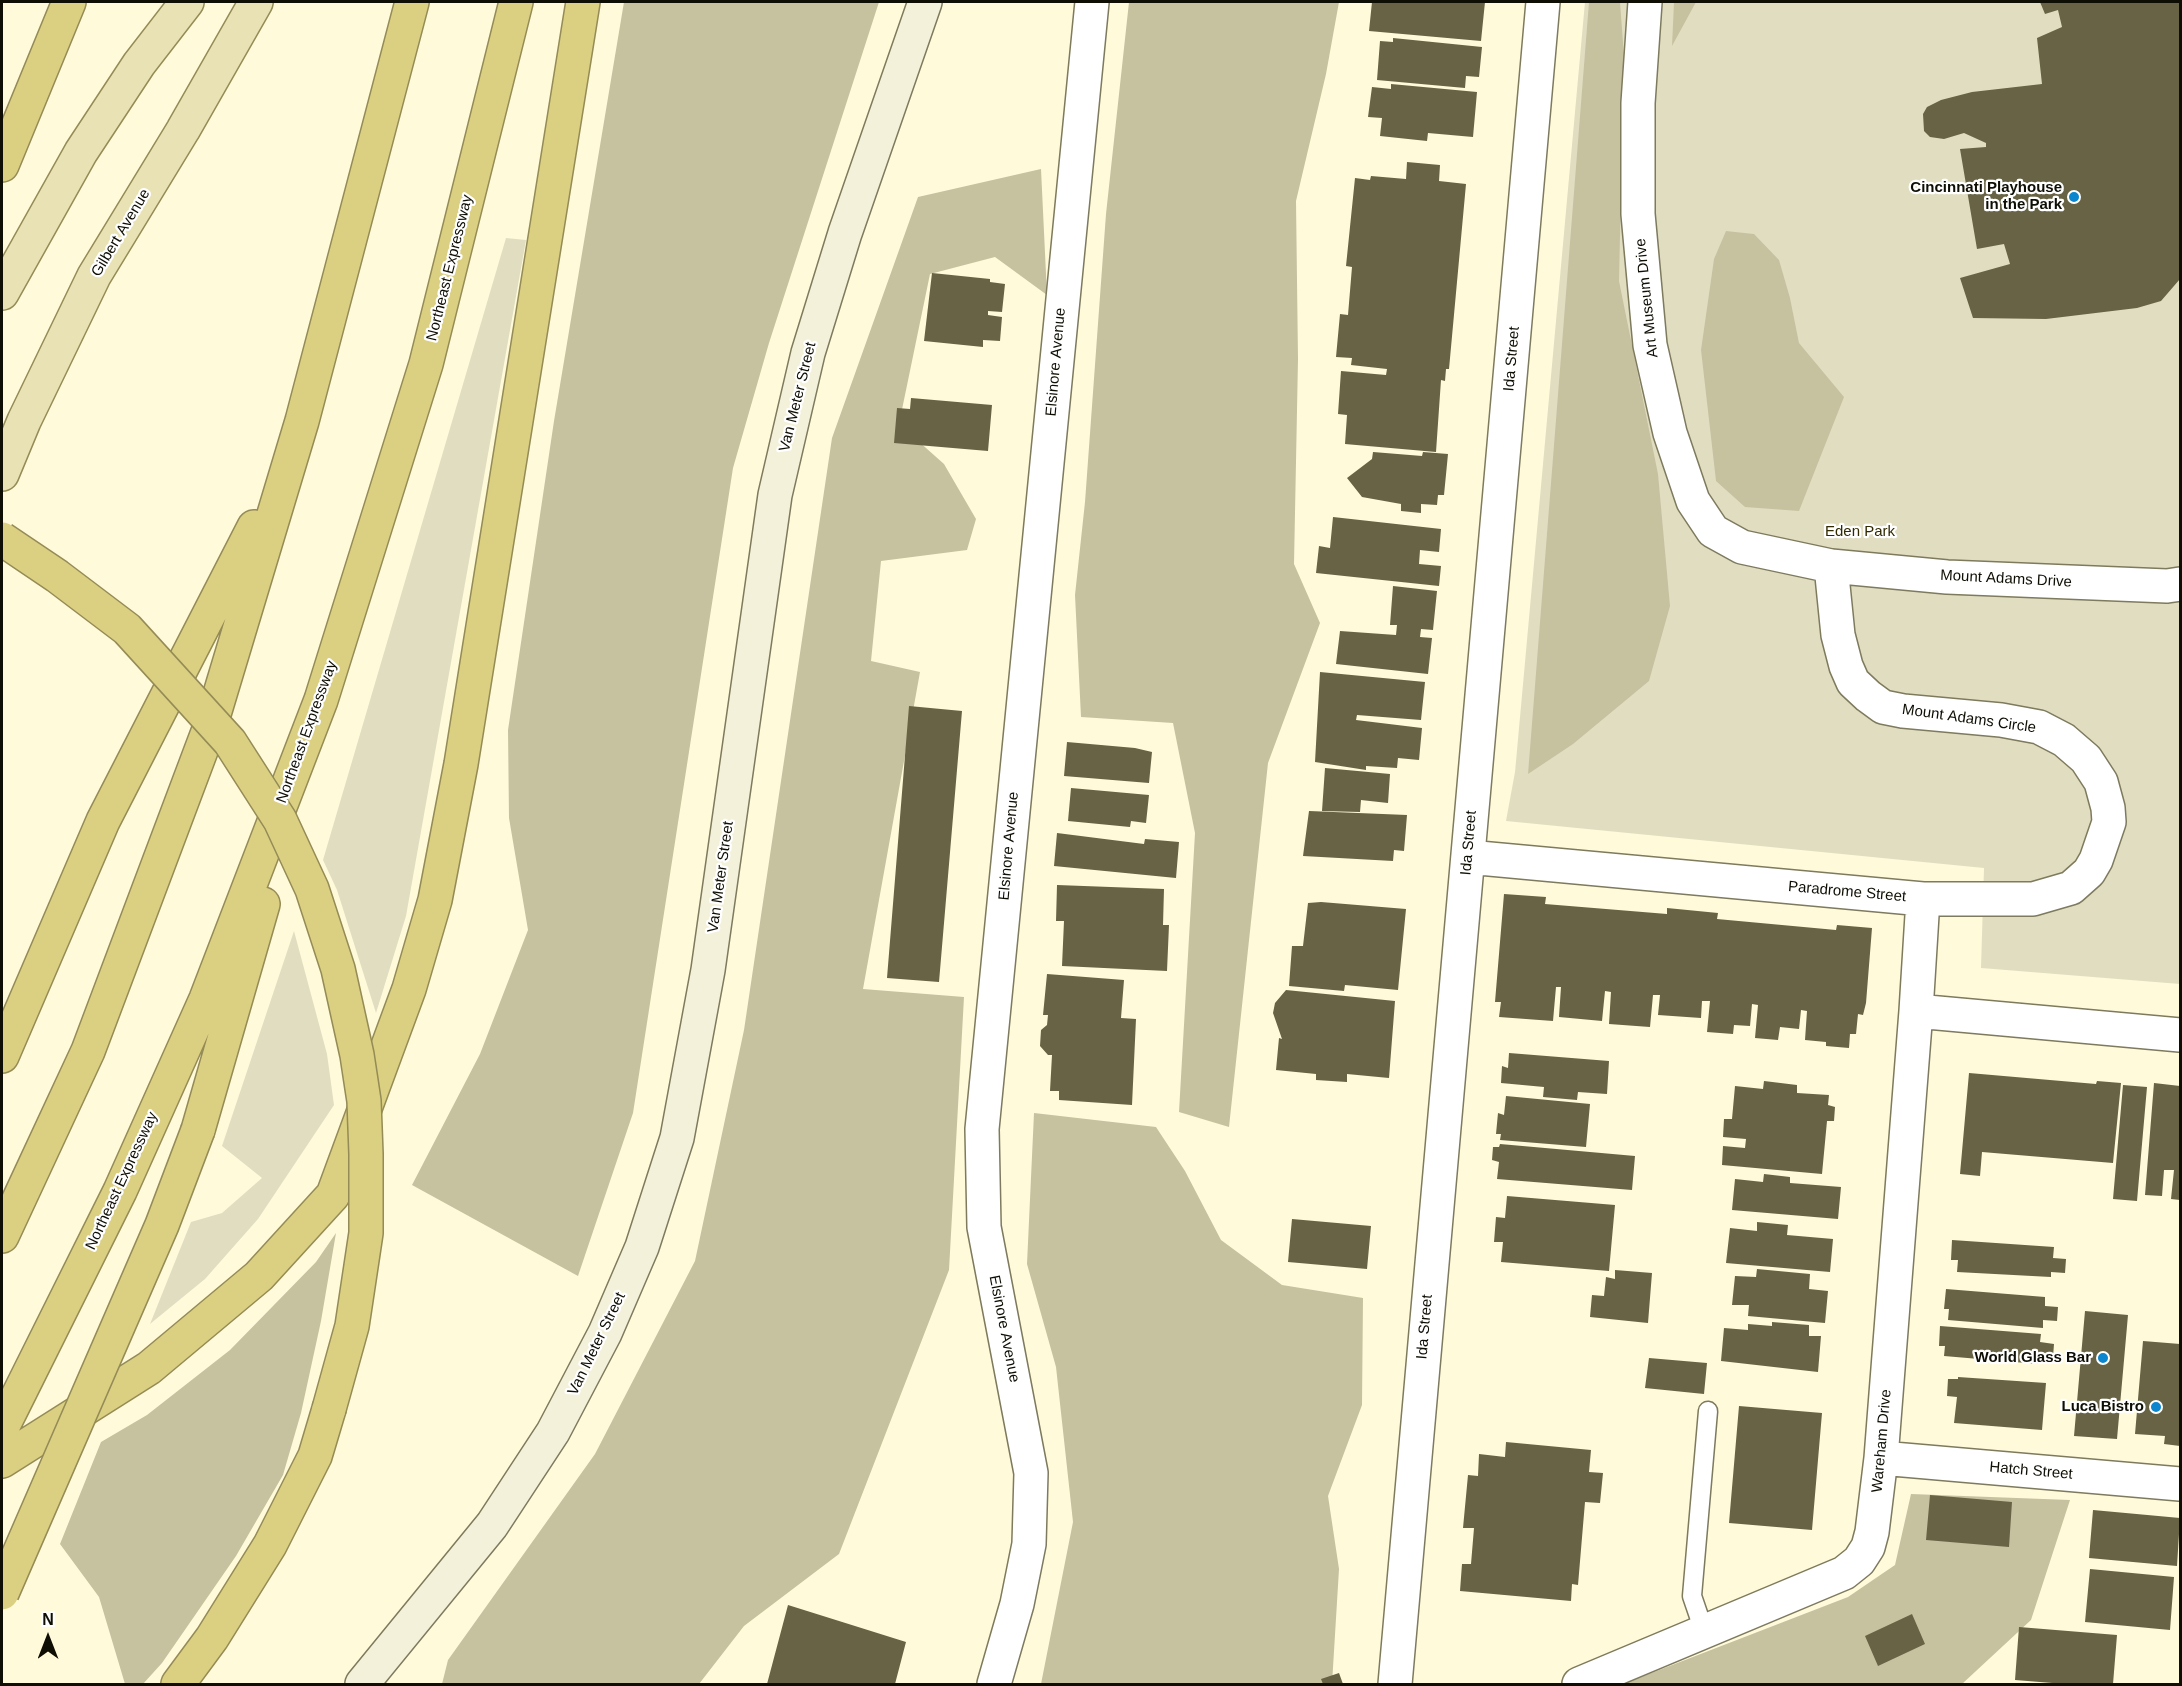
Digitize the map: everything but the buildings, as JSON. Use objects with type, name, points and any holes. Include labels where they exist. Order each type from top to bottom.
[{"type":"highway","points":[[2,165],[69,2]]},
{"type":"highway","points":[[2,1236],[88,1051],[211,724],[305,410],[412,2]]},
{"type":"highway","name":"Northeast Expressway","points":[[2,1428],[120,1191],[206,999],[321,700],[426,364],[516,2]]},
{"type":"highway","points":[[2,1461],[149,1368],[259,1275],[333,1195],[409,989],[435,900],[461,764],[583,2]]},
{"type":"highway","points":[[2,1056],[102,821],[289,459]]},
{"type":"highway","points":[[2,539],[57,576],[127,629],[230,742],[280,820],[312,889],[338,969],[357,1055],[364,1101],[366,1154],[364,1245],[352,1326],[329,1409],[315,1456],[270,1545],[212,1638],[178,1684]]},
{"type":"highway","points":[[2,1593],[162,1224],[198,1131],[321,700]]},
{"type":"main road","points":[[2,292],[81,152],[139,64],[187,2]]},
{"type":"main road","name":"Gilbert Avenue","points":[[2,474],[24,421],[94,276],[183,130],[256,2]]},
{"type":"street","name":"Van Meter Street","points":[[362,1684],[492,1525],[553,1432],[606,1333],[642,1247],[677,1138],[708,970],[780,473],[808,353],[845,233],[925,2]]},
{"type":"street","name":"Elsinore Avenue","points":[[994,1684],[1017,1604],[1029,1544],[1031,1473],[984,1227],[982,1128],[1092,2]]},
{"type":"street","name":"Ida Street","points":[[1395,1684],[1429,1272],[1543,2]]},
{"type":"street","name":"Art Museum Drive","points":[[1645,2],[1638,103],[1638,214],[1650,345],[1670,433],[1694,501],[1713,531],[1742,547],[1831,566]]},
{"type":"street","name":"Mount Adams Drive","points":[[1831,566],[1947,577],[2167,586],[2181,584]]},
{"type":"street","name":"Mount Adams Circle","points":[[1831,566],[1838,634],[1846,666],[1853,682],[1868,696],[1883,707],[1903,711],[2001,720],[2039,727],[2064,740],[2086,759],[2101,782],[2108,808],[2106,835],[2089,872],[2071,888],[2033,899],[1923,899]]},
{"type":"street","name":"Paradrome Street","points":[[1467,857],[1923,899],[1916,1011]]},
{"type":"street","points":[[1916,1011],[2181,1035]]},
{"type":"street","name":"Wareham Drive","points":[[1579,1684],[1844,1573],[1858,1561],[1868,1547],[1881,1458],[1916,1011]]},
{"type":"street","name":"Hatch Street","points":[[1881,1458],[2181,1484]]},
{"type":"lane","points":[[1704,1631],[1692,1596],[1708,1411]]},
{"type":"green space","name":"Eden Park","points":[[1585,2],[2180,2],[2180,984],[1981,968],[1984,868],[1506,821],[1515,772]]},
{"type":"green space","points":[[506,238],[526,240],[406,916],[376,1013],[337,890],[323,860]]},
{"type":"green space","points":[[294,931],[327,1054],[334,1105],[258,1219],[205,1279],[150,1324],[191,1222],[222,1213],[262,1178],[222,1146]]},
{"type":"shaded area","points":[[624,2],[879,2],[769,343],[733,468],[633,1113],[578,1276],[412,1185],[480,1054],[528,930],[509,818],[508,730],[554,421]]},
{"type":"shaded area","points":[[1129,2],[1339,2],[1326,74],[1296,201],[1298,359],[1294,564],[1320,623],[1268,763],[1229,1127],[1179,1112],[1195,833],[1173,723],[1081,717],[1075,595],[1085,502],[1106,214]]},
{"type":"shaded area","points":[[1589,2],[1620,2],[1624,56],[1619,281],[1658,474],[1670,606],[1649,681],[1573,744],[1528,774]]},
{"type":"shaded area","points":[[1674,2],[1696,2],[1672,46]]},
{"type":"shaded area","points":[[1041,169],[1047,295],[995,257],[930,274],[899,424],[944,464],[976,519],[967,550],[881,561],[871,661],[920,672],[863,989],[964,997],[949,1270],[839,1554],[744,1626],[699,1684],[442,1684],[448,1660],[595,1454],[695,1261],[744,1030],[832,438],[918,197]]},
{"type":"shaded area","points":[[1726,231],[1754,234],[1779,260],[1799,343],[1844,397],[1799,511],[1745,507],[1716,481],[1701,350],[1714,259]]},
{"type":"shaded area","points":[[1034,1113],[1156,1127],[1185,1171],[1221,1240],[1282,1285],[1363,1298],[1362,1405],[1328,1496],[1339,1569],[1332,1684],[1041,1684],[1073,1522],[1056,1367],[1027,1264]]},
{"type":"shaded area","points":[[336,1233],[321,1321],[301,1413],[283,1475],[236,1556],[162,1663],[143,1684],[125,1684],[99,1597],[60,1544],[101,1442],[147,1415],[230,1350],[316,1262]]},
{"type":"shaded area","points":[[1911,1494],[2070,1500],[2031,1620],[1962,1684],[1623,1684],[1848,1597],[1895,1565]]},
{"type":"place","name":"Cincinnati Playhouse in the Park","points":[[2074,197]]},
{"type":"place","name":"World Glass Bar","points":[[2103,1358]]},
{"type":"place","name":"Luca Bistro","points":[[2156,1407]]}]
